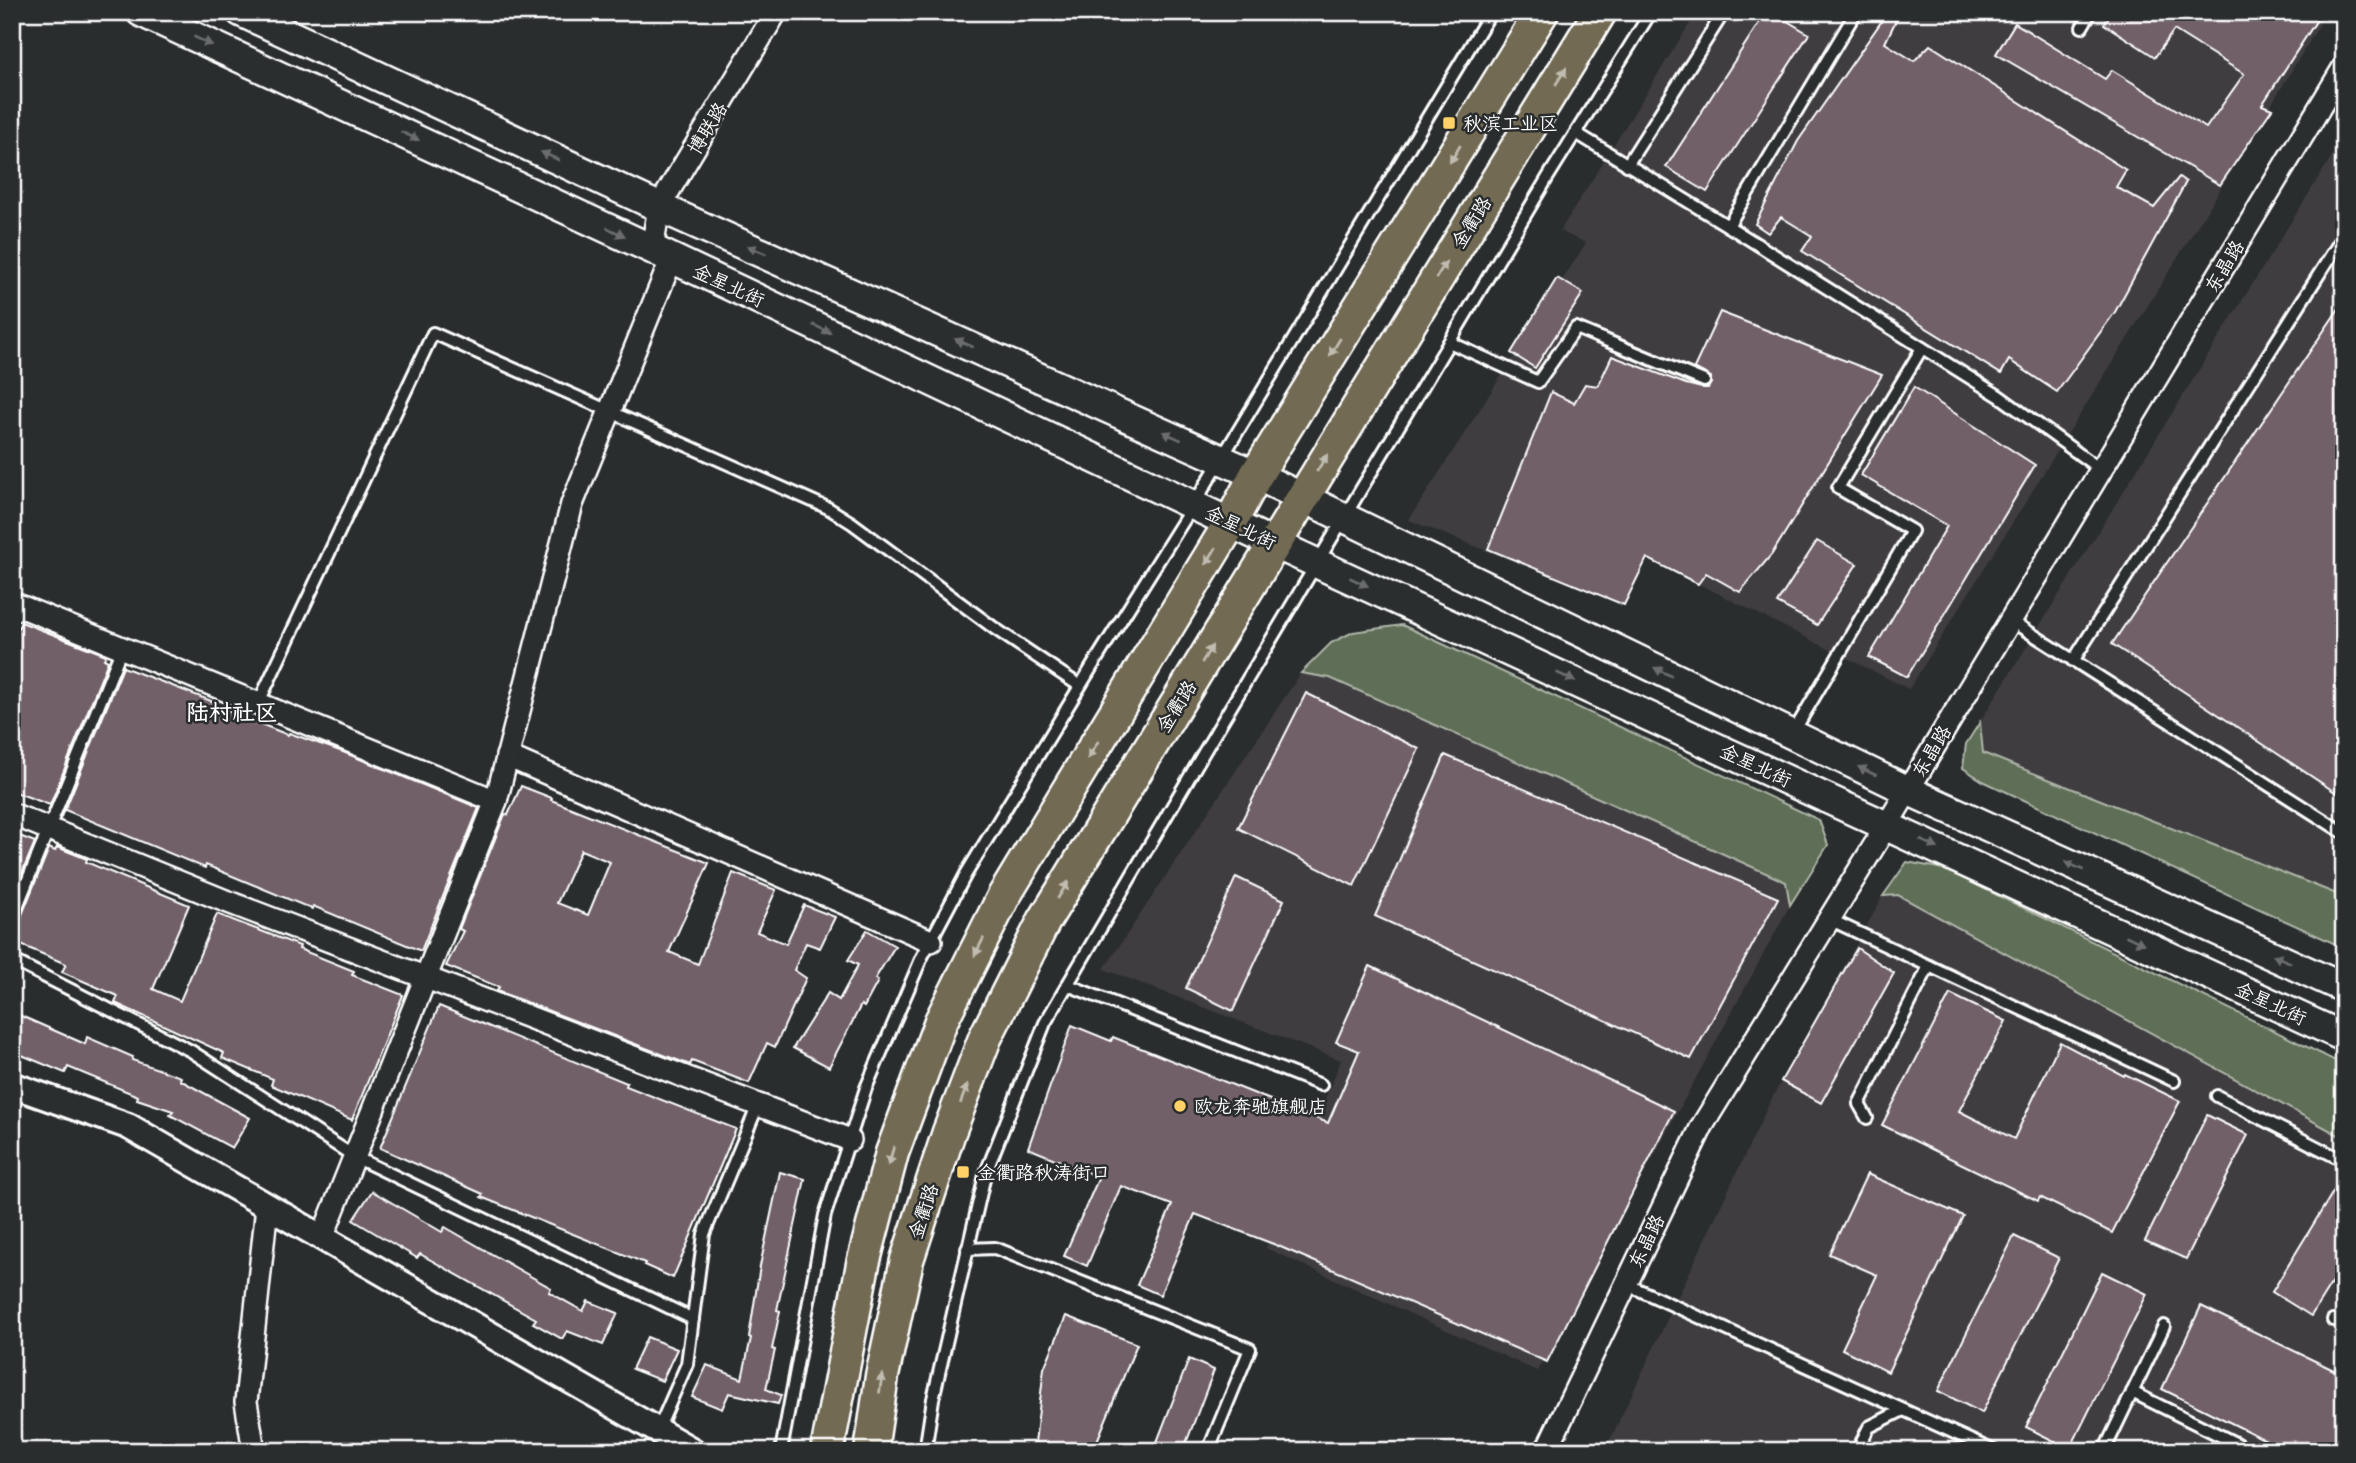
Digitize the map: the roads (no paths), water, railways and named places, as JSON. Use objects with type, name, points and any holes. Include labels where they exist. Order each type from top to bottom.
[{"type":"main road","name":"金星北街","points":[[141,12],[662,253],[1275,544],[2344,1037]]},
{"type":"main road","points":[[241,12],[659,207],[1221,458],[1907,790],[2344,988]]},
{"type":"main road","points":[[827,1451],[863,1264],[891,1153],[941,1021],[1004,896],[1231,522],[1256,475],[1542,12]]},
{"type":"main road","name":"金衢路","points":[[871,1451],[882,1376],[908,1260],[949,1132],[985,1038],[1044,921],[1600,12]]},
{"type":"street","name":"博联路","points":[[323,1238],[496,800],[572,504],[610,412],[662,253],[659,207],[776,12]]},
{"type":"street","name":"东晶路","points":[[1546,1451],[1702,1126],[2101,470],[2335,99],[2344,66]]},
{"type":"street","points":[[12,611],[15,604],[496,800]]},
{"type":"street","points":[[507,756],[930,941]]},
{"type":"street","points":[[12,814],[223,900],[850,1140]]},
{"type":"street","points":[[12,1085],[128,1126],[693,1451]]},
{"type":"street","points":[[254,1451],[246,1402],[267,1206]]},
{"type":"lane","points":[[781,1451],[825,1215],[866,1088],[930,941],[966,874],[1194,504],[1491,12]]},
{"type":"lane","points":[[925,1451],[933,1399],[985,1175],[1045,1023],[1317,563],[1651,12]]},
{"type":"lane","points":[[1627,165],[1724,12]]},
{"type":"lane","points":[[1728,226],[1856,12]]},
{"type":"lane","points":[[2082,27],[2091,12]]},
{"type":"lane","points":[[1576,133],[1998,396],[2101,470]]},
{"type":"lane","points":[[2073,661],[2344,235]]},
{"type":"lane","points":[[1450,342],[1538,382],[1576,328],[1704,381]]},
{"type":"lane","points":[[258,704],[433,333],[828,508],[994,628],[1080,686]]},
{"type":"lane","points":[[1792,734],[1912,531],[1838,488],[1922,348]]},
{"type":"lane","points":[[2010,620],[2344,833]]},
{"type":"lane","points":[[12,919],[122,648]]},
{"type":"lane","points":[[1829,919],[2174,1081]]},
{"type":"lane","points":[[12,960],[191,1051],[355,1157],[693,1319]]},
{"type":"lane","points":[[1867,1118],[1859,1104],[1929,966]]},
{"type":"lane","points":[[1068,985],[1321,1085]]},
{"type":"lane","points":[[2217,1096],[2344,1161]]},
{"type":"lane","points":[[658,1431],[687,1364],[704,1234],[758,1105]]},
{"type":"lane","points":[[967,1249],[995,1248],[1250,1349],[1208,1451]]},
{"type":"lane","points":[[1626,1284],[1994,1451]]},
{"type":"lane","points":[[2104,1451],[2164,1326]]},
{"type":"lane","points":[[2132,1392],[2237,1444],[2239,1451]]},
{"type":"lane","points":[[1857,1451],[1869,1426],[1903,1410]]},
{"type":"place","name":"秋滨工业区","points":[[1449,123]]},
{"type":"place","name":"欧龙奔驰旗舰店","points":[[1180,1106]]},
{"type":"place","name":"金衢路秋涛街口","points":[[963,1172]]},
{"type":"district","name":"陆村社区","points":[[232,712]]}]
